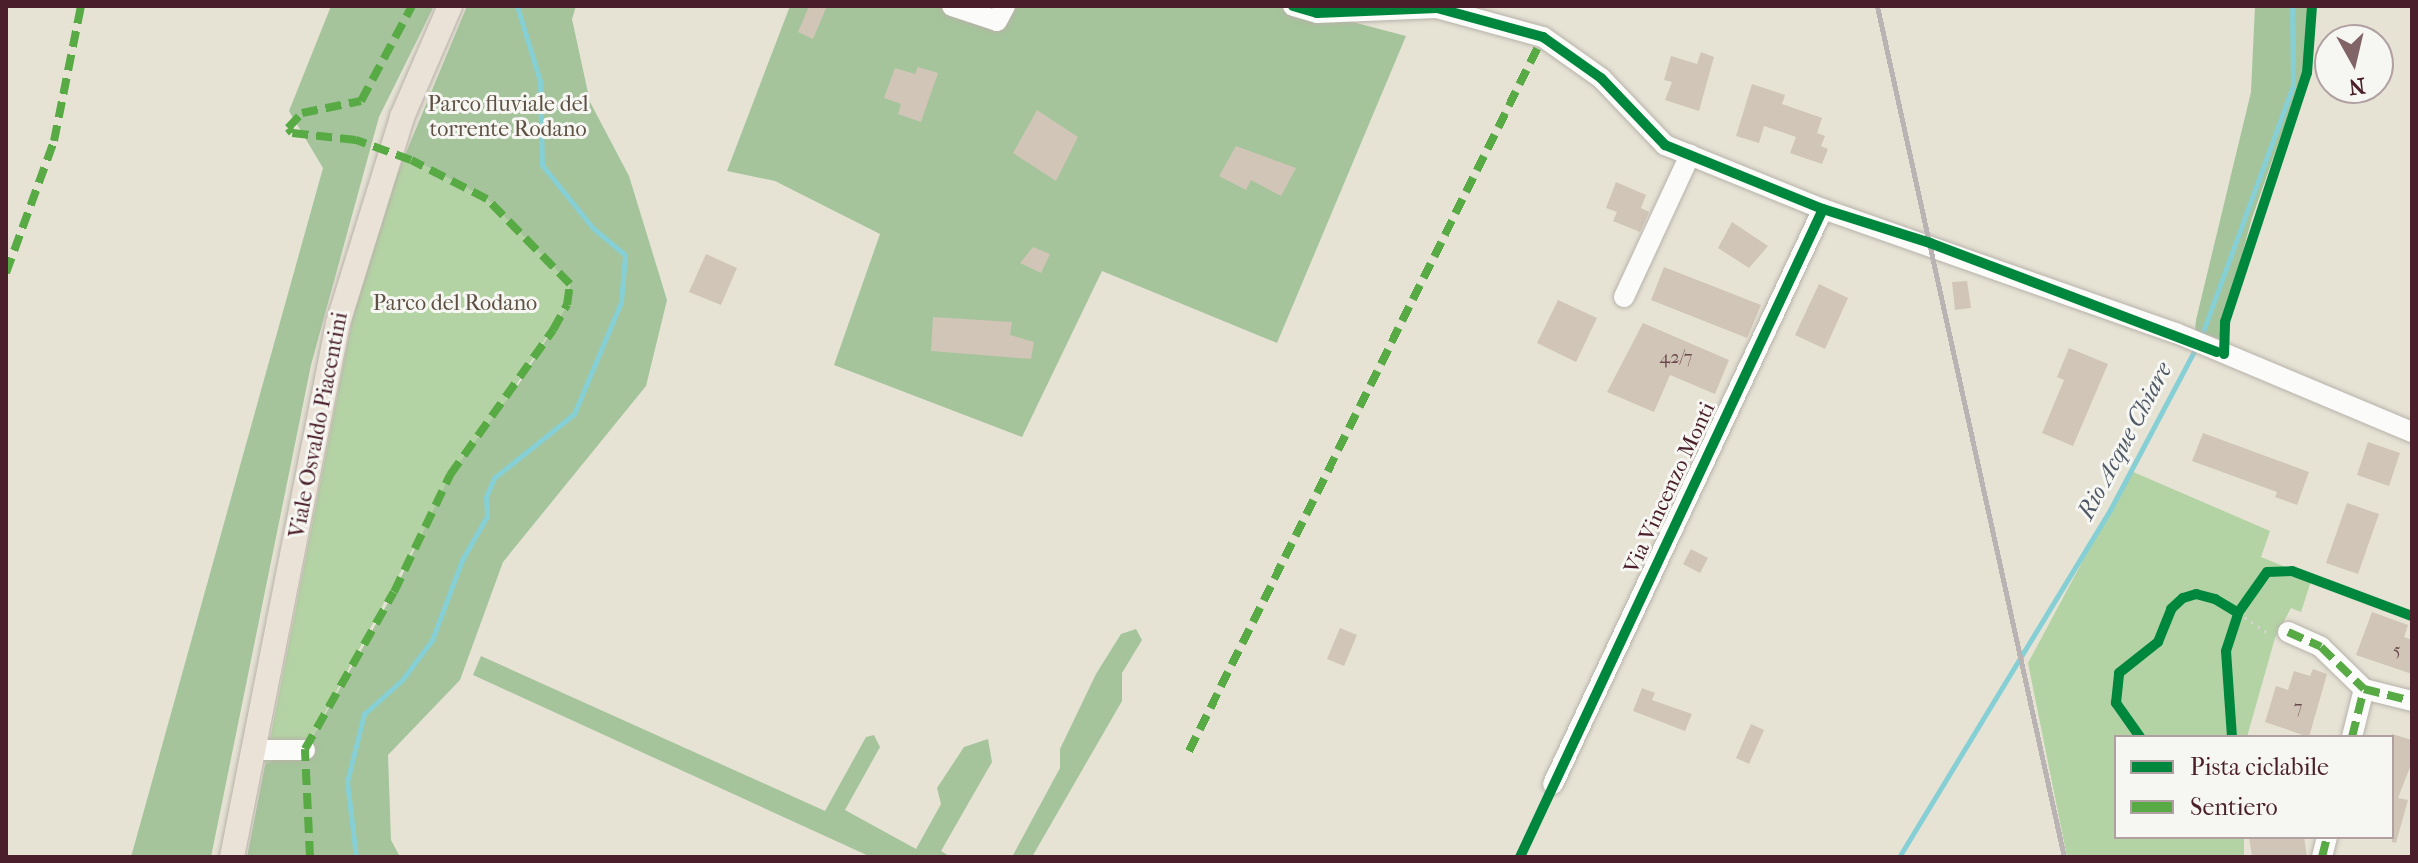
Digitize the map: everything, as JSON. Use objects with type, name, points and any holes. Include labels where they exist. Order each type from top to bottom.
[{"type":"main road","name":"Viale Osvaldo Piacentini","points":[[232,857],[338,323],[387,158],[450,6]]},
{"type":"street","points":[[952,6],[997,21],[1005,6]]},
{"type":"street","points":[[1293,6],[1317,13],[1437,8],[1543,37],[1601,78],[1665,145],[1823,209],[2176,333],[2412,432]]},
{"type":"street","points":[[1624,297],[1690,155]]},
{"type":"street","name":"Via Vincenzo Monti","points":[[1553,784],[1823,209]]},
{"type":"street","points":[[2282,635],[2321,647],[2364,689],[2412,701]]},
{"type":"street","points":[[2352,735],[2364,689]]},
{"type":"street","points":[[253,750],[305,750]]},
{"type":"path","points":[[2234,626],[2244,602]]},
{"type":"path","points":[[2226,606],[2282,635]]},
{"type":"green space","points":[[331,6],[434,6],[379,117],[311,365],[211,857],[131,857],[323,168],[289,111]]},
{"type":"green space","name":"Parco fluviale del torrente Rodano","points":[[467,6],[576,6],[572,19],[590,102],[629,176],[667,300],[646,386],[503,562],[460,680],[388,755],[391,840],[400,857],[247,857],[265,765],[283,754],[305,750],[394,592],[450,475],[521,381],[567,305],[570,284],[487,199],[405,155]]},
{"type":"green space","points":[[790,6],[1292,6],[1406,36],[1277,343],[1102,271],[1022,437],[834,365],[880,234],[775,181],[727,171]]},
{"type":"green space","points":[[2255,6],[2308,6],[2303,73],[2252,218],[2219,339],[2195,330],[2196,320],[2251,92]]},
{"type":"green space","name":"Parco del Rodano","points":[[405,155],[487,199],[570,284],[567,305],[420,536],[305,750],[283,754],[265,765],[365,255]]},
{"type":"green space","points":[[2131,471],[2270,531],[2261,557],[2312,578],[2301,612],[2291,608],[2275,638],[2248,735],[2114,735],[2114,839],[2244,839],[2244,857],[2067,857],[2028,663]]},
{"type":"green space","points":[[1136,629],[1142,640],[1122,673],[1122,701],[1032,857],[1012,857],[1060,768],[1060,749],[1096,674],[1121,634]]},
{"type":"green space","points":[[481,656],[825,811],[866,737],[874,735],[880,747],[845,810],[916,849],[941,804],[937,788],[964,747],[988,739],[992,762],[941,851],[951,857],[871,857],[473,675]]},
{"type":"building","points":[[809,6],[827,6],[813,39],[798,32]]},
{"type":"building","points":[[1701,52],[1714,57],[1699,111],[1665,100],[1672,82],[1664,80],[1671,56],[1697,64]]},
{"type":"building","points":[[918,67],[938,73],[921,122],[898,114],[901,104],[884,98],[895,68],[915,74]]},
{"type":"building","points":[[1752,84],[1785,95],[1782,104],[1822,118],[1817,133],[1825,136],[1821,146],[1828,149],[1822,164],[1790,153],[1796,137],[1764,126],[1759,143],[1736,136]]},
{"type":"building","points":[[1037,110],[1078,137],[1056,181],[1013,153]]},
{"type":"building","points":[[1236,146],[1296,168],[1281,196],[1251,180],[1246,190],[1219,176]]},
{"type":"building","points":[[1616,182],[1646,195],[1641,208],[1649,212],[1640,232],[1613,221],[1617,212],[1606,208]]},
{"type":"building","points":[[1732,222],[1768,246],[1749,268],[1718,248]]},
{"type":"building","points":[[1033,247],[1050,254],[1041,273],[1020,263]]},
{"type":"building","points":[[706,254],[737,268],[721,305],[689,292]]},
{"type":"building","points":[[1664,267],[1761,305],[1747,338],[1651,300]]},
{"type":"building","points":[[1967,281],[1971,308],[1955,310],[1952,282]]},
{"type":"building","points":[[1819,284],[1848,298],[1825,349],[1795,335]]},
{"type":"building","points":[[1558,300],[1597,318],[1576,362],[1537,343]]},
{"type":"building","points":[[933,317],[1012,322],[1010,335],[1034,342],[1031,359],[931,351]]},
{"type":"building","points":[[1643,323],[1729,360],[1715,394],[1670,375],[1654,412],[1607,392]]},
{"type":"building","points":[[2069,348],[2108,364],[2073,446],[2042,433],[2064,380],[2057,377]]},
{"type":"building","points":[[2203,433],[2309,472],[2297,505],[2275,497],[2277,492],[2192,461]]},
{"type":"building","points":[[2368,442],[2400,453],[2389,486],[2357,475]]},
{"type":"building","points":[[2347,503],[2379,514],[2358,574],[2326,563]]},
{"type":"building","points":[[1691,549],[1708,558],[1700,573],[1683,564]]},
{"type":"building","points":[[2372,612],[2408,625],[2404,637],[2412,640],[2412,674],[2356,655]]},
{"type":"building","points":[[1340,628],[1357,635],[1344,666],[1327,659]]},
{"type":"building","points":[[2313,669],[2327,674],[2310,735],[2265,722],[2276,686],[2288,690],[2294,671],[2310,676]]},
{"type":"building","points":[[1642,688],[1655,693],[1652,700],[1692,714],[1685,731],[1633,711]]},
{"type":"building","points":[[1751,724],[1764,730],[1749,764],[1736,758]]},
{"type":"building","points":[[2392,735],[2412,740],[2412,762],[2398,798],[2408,800],[2396,843],[2392,842]]},
{"type":"building","points":[[2249,839],[2304,839],[2307,857],[2252,857]]},
{"type":"waterway","points":[[356,857],[347,782],[364,714],[402,680],[432,640],[462,560],[487,516],[486,497],[494,478],[574,414],[621,302],[625,255],[593,228],[542,165],[540,81],[517,6]]},
{"type":"waterway","name":"Rio Acque Chiare","points":[[2201,337],[2293,86],[2292,6]]},
{"type":"waterway","name":"Rio Acque Chiare","points":[[1899,857],[2110,510],[2197,346]]},
{"type":"railway","points":[[1877,6],[2064,857]]},
{"type":"marked path","points":[[6,273],[54,141],[81,6]]},
{"type":"marked path","points":[[310,857],[305,749],[394,592],[450,475],[553,330],[567,305],[570,284],[487,199],[411,160],[356,140],[292,133],[288,128],[302,113],[361,101],[412,6]]},
{"type":"marked path","points":[[1189,751],[1543,37]]},
{"type":"marked path","points":[[2288,632],[2321,647],[2364,689]]},
{"type":"marked path","points":[[2352,735],[2364,689],[2412,701]]},
{"type":"marked path","points":[[2322,857],[2326,839]]},
{"type":"cycle path","points":[[1293,6],[1317,13],[1437,8],[1543,37],[1601,78],[1665,145],[1823,209],[1930,243],[2217,352]]},
{"type":"cycle path","points":[[2224,354],[2225,322],[2307,73],[2312,6]]},
{"type":"cycle path","points":[[1520,857],[1823,209]]},
{"type":"cycle path","points":[[2232,735],[2226,651],[2238,613],[2267,572],[2292,571],[2412,616]]},
{"type":"cycle path","points":[[2139,735],[2116,703],[2119,673],[2158,642],[2171,609],[2183,598],[2196,594],[2215,599],[2238,613]]}]
